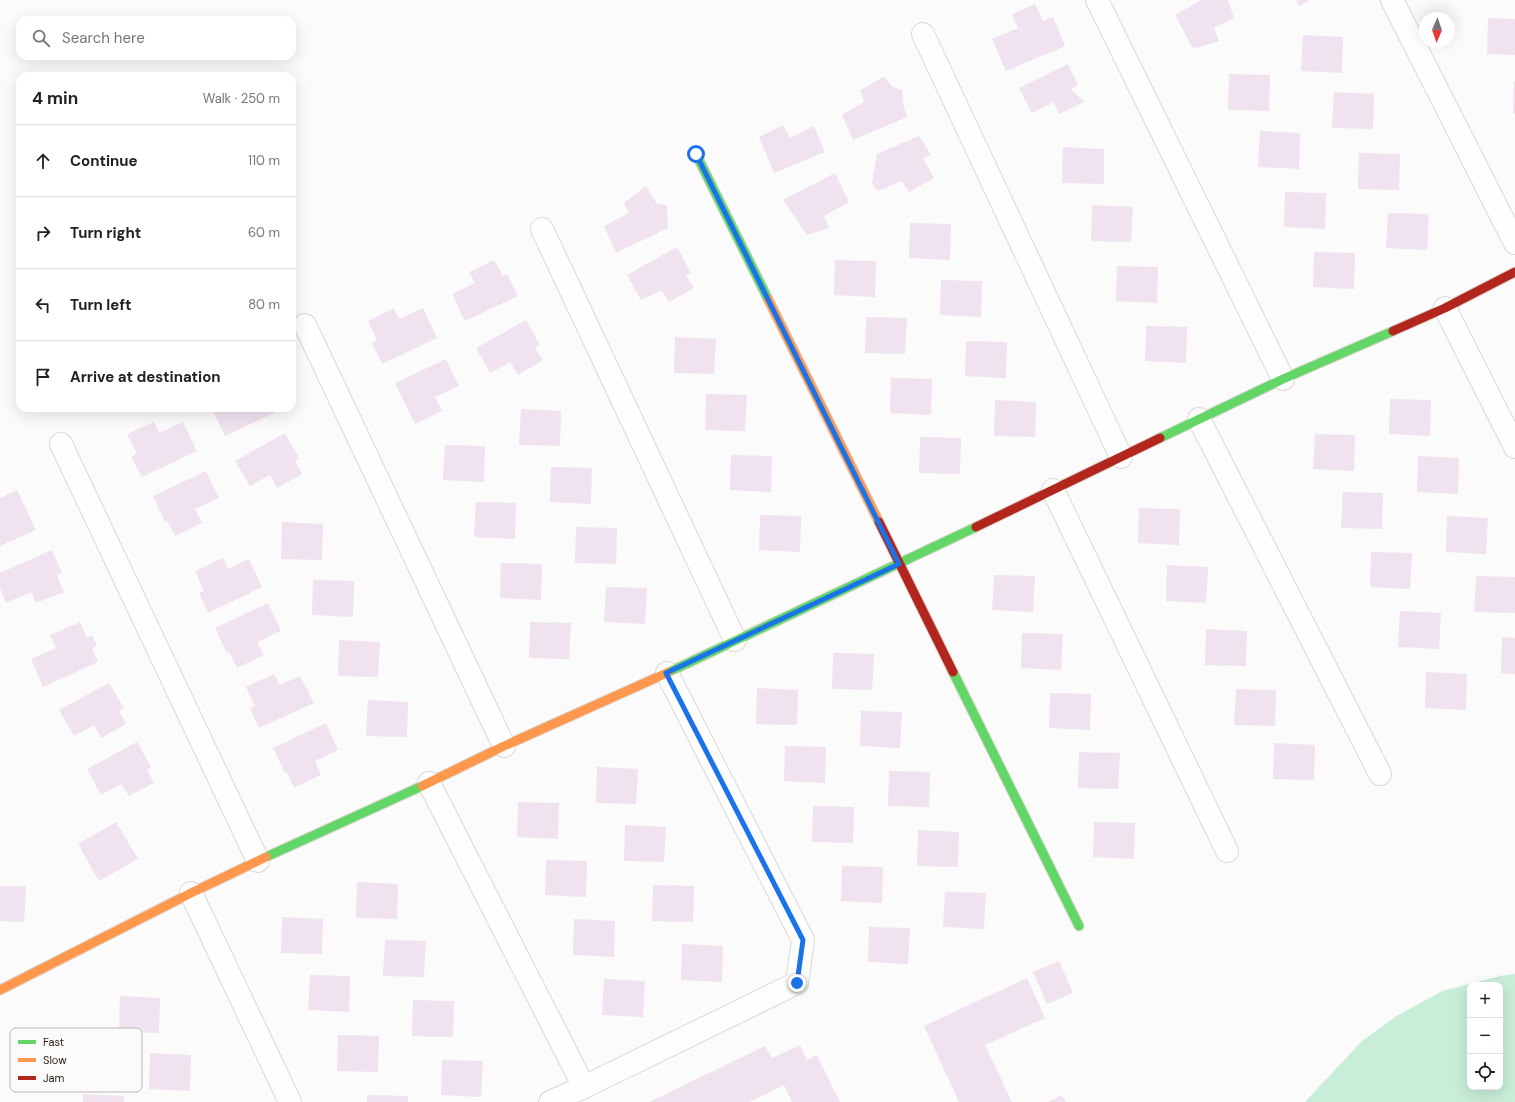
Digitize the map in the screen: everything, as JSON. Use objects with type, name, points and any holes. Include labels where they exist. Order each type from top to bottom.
[{"type":"street","points":[[1096,0],[1283,378]]},
{"type":"street","points":[[1392,0],[1515,243]]},
{"type":"street","points":[[923,34],[1120,457]]},
{"type":"street","points":[[696,154],[1079,926]]},
{"type":"street","points":[[542,228],[735,640]]},
{"type":"street","points":[[0,990],[191,893],[258,861],[899,564],[1283,378],[1445,308],[1515,272]]},
{"type":"street","points":[[1445,308],[1515,447]]},
{"type":"street","points":[[305,325],[504,746]]},
{"type":"street","points":[[1199,419],[1380,774]]},
{"type":"street","points":[[61,444],[258,861]]},
{"type":"street","points":[[1053,490],[1227,851]]},
{"type":"street","points":[[550,1102],[584,1087],[797,983],[803,940],[666,673]]},
{"type":"street","points":[[429,783],[584,1087]]},
{"type":"street","points":[[191,893],[290,1102]]},
{"type":"green space","points":[[1515,974],[1515,1102],[1305,1102],[1362,1041],[1395,1017],[1442,991],[1467,985],[1467,1090],[1503,1090],[1503,982],[1477,982]]},
{"type":"building","points":[[1202,0],[1228,0],[1234,18],[1214,28],[1219,41],[1193,49],[1175,15]]},
{"type":"building","points":[[1296,0],[1310,0],[1299,6]]},
{"type":"building","points":[[1035,4],[1043,21],[1053,17],[1065,46],[1006,71],[992,39],[1018,28],[1012,14]]},
{"type":"building","points":[[1488,18],[1515,19],[1515,55],[1487,54]]},
{"type":"building","points":[[1303,35],[1343,37],[1342,73],[1301,71]]},
{"type":"building","points":[[1068,64],[1078,85],[1071,89],[1084,102],[1059,114],[1054,102],[1032,113],[1019,88]]},
{"type":"building","points":[[1229,74],[1270,75],[1269,111],[1228,110]]},
{"type":"building","points":[[884,77],[893,87],[902,90],[904,108],[907,117],[853,140],[842,115],[864,102],[860,90]]},
{"type":"building","points":[[1514,82],[1515,114],[1513,114]]},
{"type":"building","points":[[1334,92],[1374,94],[1373,129],[1332,128]]},
{"type":"building","points":[[783,125],[790,138],[814,126],[825,152],[774,173],[759,137]]},
{"type":"building","points":[[1260,131],[1300,133],[1299,169],[1258,167]]},
{"type":"building","points":[[919,136],[931,155],[923,158],[934,178],[909,192],[901,181],[878,191],[872,183],[877,154]]},
{"type":"building","points":[[1063,147],[1104,149],[1104,184],[1062,183]]},
{"type":"building","points":[[1359,153],[1400,154],[1399,190],[1358,189]]},
{"type":"building","points":[[835,173],[849,202],[824,216],[829,228],[807,235],[783,200]]},
{"type":"building","points":[[646,186],[657,204],[667,205],[668,228],[616,253],[604,226],[629,213],[624,203]]},
{"type":"building","points":[[1285,192],[1326,193],[1325,229],[1284,227]]},
{"type":"building","points":[[1092,205],[1133,207],[1131,242],[1091,241]]},
{"type":"building","points":[[1388,213],[1429,214],[1427,250],[1386,248]]},
{"type":"building","points":[[910,223],[951,224],[950,260],[909,258]]},
{"type":"building","points":[[677,247],[691,273],[686,276],[694,288],[669,302],[661,290],[641,300],[627,275]]},
{"type":"building","points":[[1314,252],[1355,253],[1354,289],[1313,287]]},
{"type":"building","points":[[494,260],[503,276],[507,274],[518,296],[465,321],[452,294],[475,283],[469,272]]},
{"type":"building","points":[[835,260],[876,261],[875,297],[834,295]]},
{"type":"building","points":[[1117,266],[1158,267],[1157,303],[1116,301]]},
{"type":"building","points":[[941,280],[982,281],[981,317],[940,315]]},
{"type":"building","points":[[394,308],[399,319],[423,308],[437,338],[382,364],[372,343],[377,340],[368,321]]},
{"type":"building","points":[[866,317],[907,318],[905,354],[865,353]]},
{"type":"building","points":[[526,320],[540,345],[535,348],[543,360],[518,375],[510,362],[490,373],[476,348]]},
{"type":"building","points":[[1146,326],[1187,327],[1186,363],[1145,361]]},
{"type":"building","points":[[675,337],[716,339],[714,374],[674,373]]},
{"type":"building","points":[[966,341],[1007,342],[1006,378],[965,376]]},
{"type":"building","points":[[446,359],[459,386],[435,397],[442,411],[415,424],[395,383]]},
{"type":"building","points":[[891,378],[932,379],[931,415],[890,413]]},
{"type":"building","points":[[706,394],[747,395],[745,431],[705,430]]},
{"type":"building","points":[[1390,399],[1431,400],[1430,436],[1389,434]]},
{"type":"building","points":[[995,400],[1036,402],[1035,437],[994,436]]},
{"type":"building","points":[[521,409],[561,411],[560,446],[519,445]]},
{"type":"building","points":[[213,412],[276,412],[225,436]]},
{"type":"building","points":[[154,422],[159,433],[183,422],[197,451],[142,477],[131,457],[137,454],[127,434]]},
{"type":"building","points":[[285,433],[299,458],[295,461],[302,474],[277,488],[270,475],[250,486],[235,461]]},
{"type":"building","points":[[1315,434],[1355,435],[1354,471],[1313,469]]},
{"type":"building","points":[[920,437],[961,438],[960,474],[919,473]]},
{"type":"building","points":[[445,445],[485,446],[484,482],[443,480]]},
{"type":"building","points":[[731,455],[772,456],[771,492],[730,490]]},
{"type":"building","points":[[1418,456],[1459,458],[1458,494],[1417,492]]},
{"type":"building","points":[[551,467],[592,468],[591,504],[550,502]]},
{"type":"building","points":[[206,471],[219,498],[195,509],[202,523],[175,536],[167,520],[165,522],[153,496]]},
{"type":"building","points":[[17,490],[36,530],[0,546],[0,498]]},
{"type":"building","points":[[1343,492],[1383,493],[1382,529],[1341,528]]},
{"type":"building","points":[[476,502],[516,503],[515,539],[474,537]]},
{"type":"building","points":[[1139,508],[1180,509],[1179,545],[1138,543]]},
{"type":"building","points":[[760,515],[801,516],[800,552],[759,550]]},
{"type":"building","points":[[1447,516],[1488,518],[1486,554],[1446,552]]},
{"type":"building","points":[[282,522],[323,524],[322,560],[281,559]]},
{"type":"building","points":[[576,527],[617,528],[616,564],[575,563]]},
{"type":"building","points":[[52,550],[62,573],[57,575],[64,592],[36,603],[31,592],[6,603],[0,588],[0,573]]},
{"type":"building","points":[[1371,552],[1412,553],[1410,589],[1370,587]]},
{"type":"building","points":[[223,558],[228,569],[249,559],[262,587],[208,613],[199,593],[204,591],[195,571]]},
{"type":"building","points":[[501,563],[542,564],[541,600],[500,598]]},
{"type":"building","points":[[1167,565],[1208,567],[1206,603],[1166,601]]},
{"type":"building","points":[[994,575],[1035,576],[1033,612],[992,610]]},
{"type":"building","points":[[1476,576],[1515,577],[1515,613],[1474,612]]},
{"type":"building","points":[[313,580],[354,581],[353,617],[312,615]]},
{"type":"building","points":[[606,587],[647,588],[645,624],[604,622]]},
{"type":"building","points":[[268,603],[281,631],[257,642],[264,655],[237,668],[230,653],[227,653],[215,628]]},
{"type":"building","points":[[1400,611],[1441,613],[1439,649],[1398,647]]},
{"type":"building","points":[[80,622],[87,638],[92,635],[97,646],[92,648],[98,662],[43,687],[31,659],[56,648],[50,635]]},
{"type":"building","points":[[530,622],[571,623],[569,659],[529,658]]},
{"type":"building","points":[[1206,629],[1247,631],[1246,666],[1205,665]]},
{"type":"building","points":[[1022,633],[1063,634],[1061,670],[1021,668]]},
{"type":"building","points":[[1502,637],[1515,638],[1515,674],[1501,673]]},
{"type":"building","points":[[339,640],[380,642],[378,677],[338,676]]},
{"type":"building","points":[[833,653],[874,654],[872,690],[832,689]]},
{"type":"building","points":[[1426,672],[1467,674],[1466,710],[1425,708]]},
{"type":"building","points":[[274,674],[280,685],[300,676],[314,703],[259,728],[250,709],[255,706],[246,687]]},
{"type":"building","points":[[109,683],[124,708],[119,711],[126,724],[101,738],[94,725],[74,736],[59,710]]},
{"type":"building","points":[[757,688],[798,690],[797,725],[756,724]]},
{"type":"building","points":[[1236,689],[1276,690],[1275,726],[1234,725]]},
{"type":"building","points":[[1050,693],[1091,694],[1090,730],[1049,728]]},
{"type":"building","points":[[368,700],[408,702],[407,737],[366,736]]},
{"type":"building","points":[[861,711],[902,712],[900,748],[860,746]]},
{"type":"building","points":[[326,723],[338,750],[315,761],[321,775],[294,788],[287,772],[285,773],[273,748]]},
{"type":"building","points":[[137,742],[151,767],[147,770],[154,783],[129,796],[121,784],[101,795],[87,769]]},
{"type":"building","points":[[1274,743],[1315,745],[1314,780],[1273,779]]},
{"type":"building","points":[[785,746],[826,747],[825,783],[784,781]]},
{"type":"building","points":[[1079,752],[1120,753],[1118,789],[1078,788]]},
{"type":"building","points":[[597,767],[638,769],[636,804],[596,803]]},
{"type":"building","points":[[889,771],[930,772],[929,807],[888,806]]},
{"type":"building","points":[[518,802],[559,803],[558,839],[517,837]]},
{"type":"building","points":[[813,806],[854,807],[853,843],[812,842]]},
{"type":"building","points":[[116,822],[138,859],[99,881],[78,844]]},
{"type":"building","points":[[1094,822],[1135,823],[1134,859],[1093,857]]},
{"type":"building","points":[[625,825],[666,827],[664,862],[624,861]]},
{"type":"building","points":[[918,830],[959,832],[958,867],[917,866]]},
{"type":"building","points":[[546,860],[587,861],[586,897],[545,895]]},
{"type":"building","points":[[842,866],[883,867],[882,903],[841,901]]},
{"type":"building","points":[[357,882],[398,884],[397,919],[356,918]]},
{"type":"building","points":[[653,885],[694,886],[693,922],[652,921]]},
{"type":"building","points":[[0,886],[26,886],[24,922],[0,921]]},
{"type":"building","points":[[945,892],[986,893],[984,929],[943,927]]},
{"type":"building","points":[[282,917],[323,919],[322,954],[281,953]]},
{"type":"building","points":[[574,919],[615,921],[614,957],[573,955]]},
{"type":"building","points":[[869,927],[910,928],[908,964],[868,962]]},
{"type":"building","points":[[385,940],[426,941],[424,977],[383,976]]},
{"type":"building","points":[[682,944],[723,946],[722,982],[681,980]]},
{"type":"building","points":[[1059,961],[1073,993],[1047,1004],[1033,972]]},
{"type":"building","points":[[310,975],[350,976],[349,1012],[308,1010]]},
{"type":"building","points":[[1027,978],[1045,1018],[985,1045],[1012,1102],[959,1102],[924,1026]]},
{"type":"building","points":[[604,979],[645,981],[643,1017],[602,1015]]},
{"type":"building","points":[[120,996],[160,998],[159,1033],[142,1033],[142,1028],[119,1028]]},
{"type":"building","points":[[413,1000],[454,1001],[453,1037],[412,1036]]},
{"type":"building","points":[[338,1035],[379,1036],[378,1072],[337,1071]]},
{"type":"building","points":[[800,1045],[807,1060],[817,1055],[840,1102],[792,1102],[784,1085],[749,1102],[649,1102],[765,1046],[772,1058]]},
{"type":"building","points":[[150,1053],[191,1055],[190,1091],[149,1089]]},
{"type":"building","points":[[442,1060],[483,1061],[481,1097],[441,1095]]},
{"type":"building","points":[[83,1094],[124,1096],[124,1102],[83,1102]]},
{"type":"building","points":[[367,1095],[408,1096],[408,1102],[367,1102]]},
{"type":"building","points":[[1062,1095],[1066,1102],[1048,1102]]},
{"type":"traffic: fast","points":[[696,154],[768,299]]},
{"type":"traffic: fast","points":[[1160,438],[1283,379],[1393,331]]},
{"type":"traffic: fast","points":[[669,672],[976,527]]},
{"type":"traffic: fast","points":[[953,672],[1079,926]]},
{"type":"traffic: fast","points":[[266,857],[422,786]]},
{"type":"traffic: slow","points":[[768,299],[879,522]]},
{"type":"traffic: slow","points":[[422,786],[504,746],[669,672]]},
{"type":"traffic: slow","points":[[0,990],[191,893],[266,857]]},
{"type":"traffic: jam","points":[[1393,331],[1445,308],[1515,272]]},
{"type":"traffic: jam","points":[[976,527],[1160,438]]},
{"type":"traffic: jam","points":[[879,522],[953,672]]},
{"type":"route","points":[[696,154],[899,564],[666,673],[803,940],[797,983]]}]
